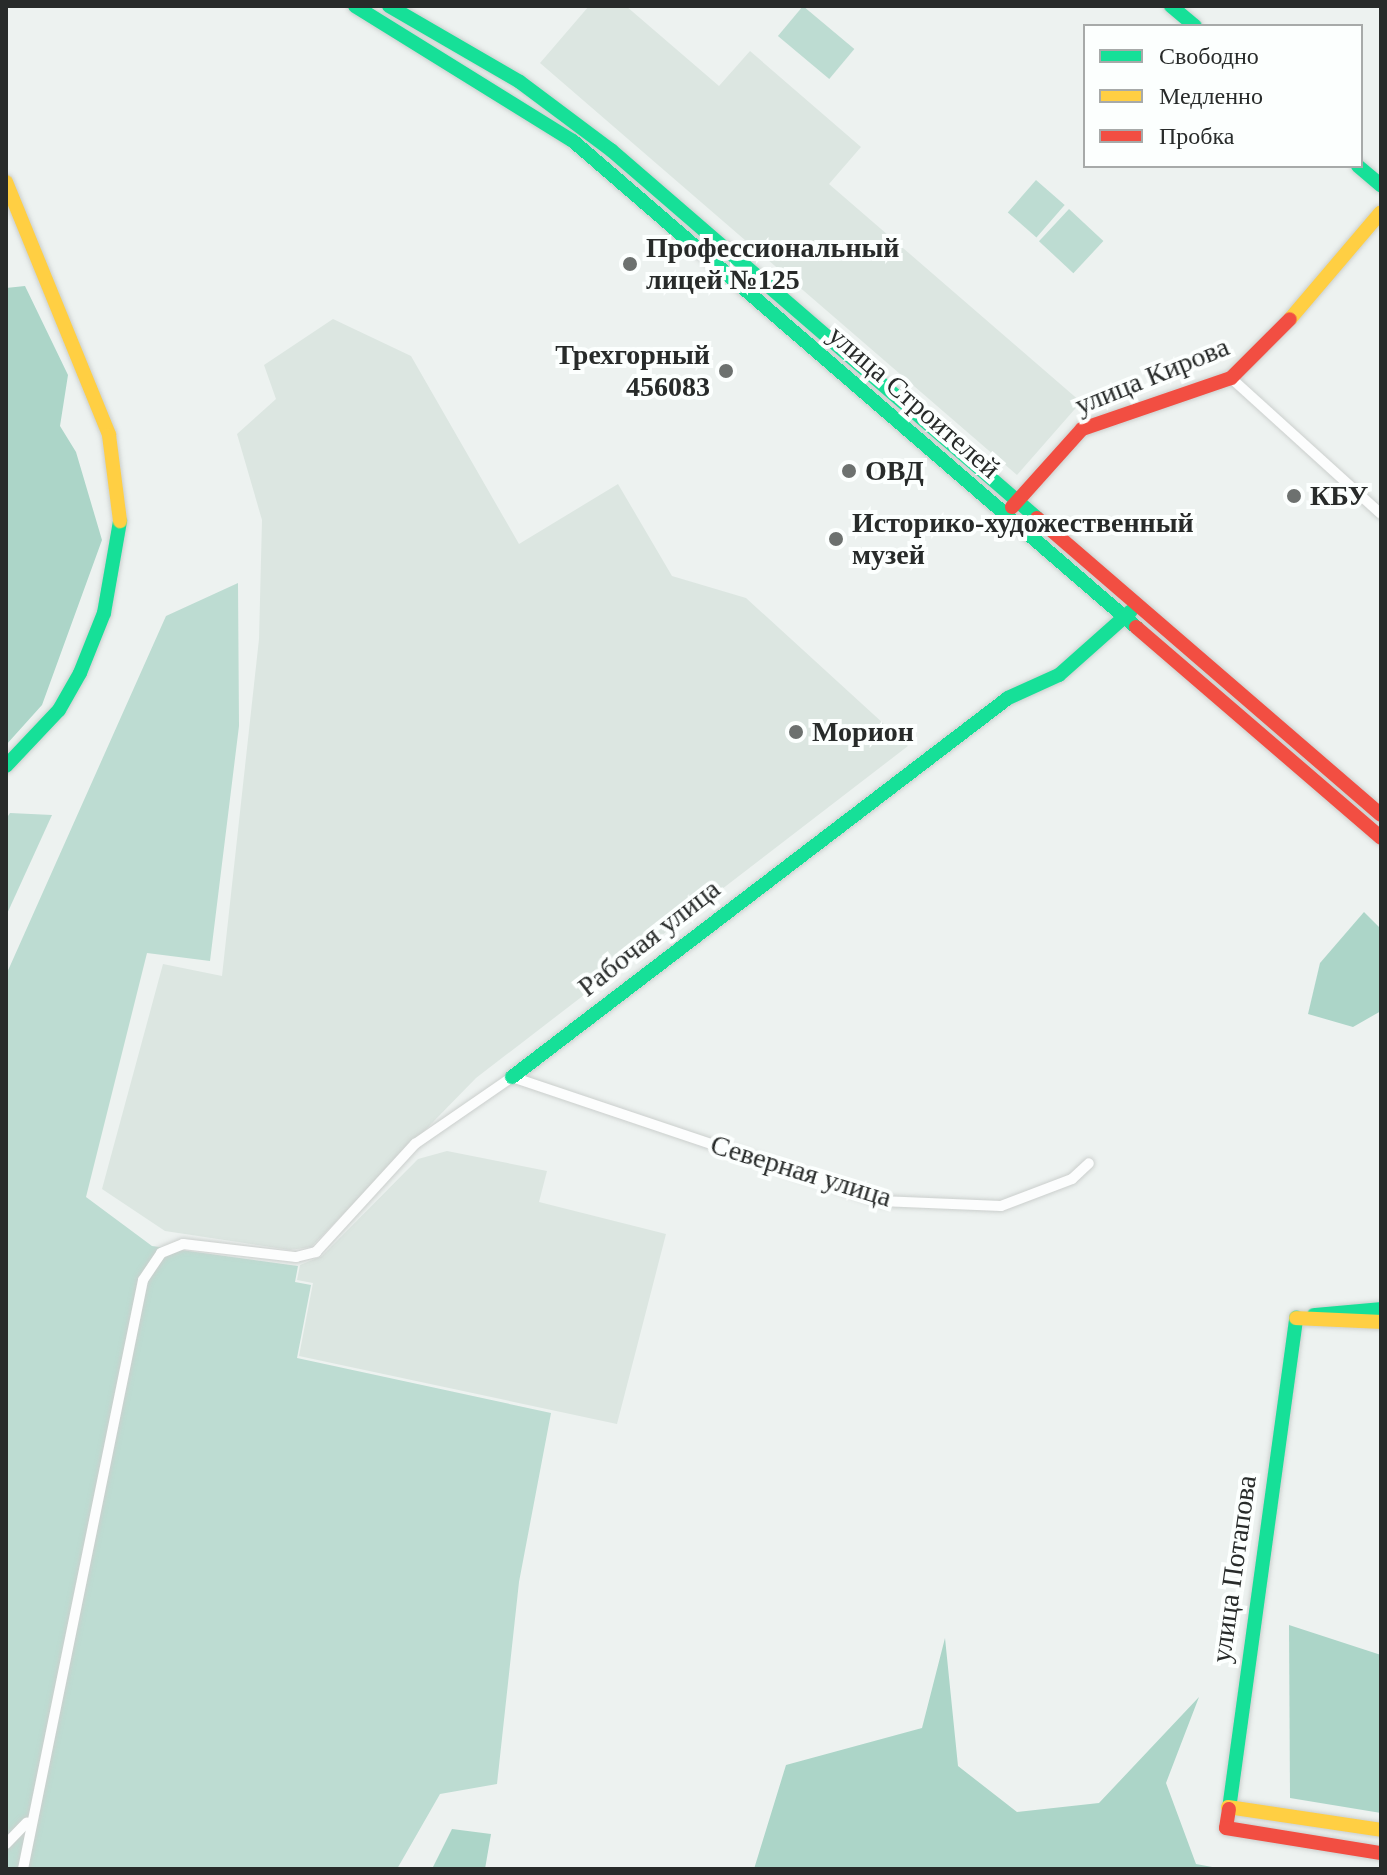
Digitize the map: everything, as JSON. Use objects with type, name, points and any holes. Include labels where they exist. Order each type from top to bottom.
[{"type":"street","name":"улица Строителей","points":[[355,6],[573,141],[1381,838]]},
{"type":"street","name":"улица Строителей","points":[[389,6],[582,126],[1380,812]]},
{"type":"street","points":[[1171,6],[1193,24]]},
{"type":"street","points":[[1360,168],[1381,185]]},
{"type":"street","points":[[6,182],[109,435],[120,521],[111,586],[80,673],[53,717],[6,766]]},
{"type":"street","name":"улица Кирова","points":[[1005,515],[1082,429],[1231,378],[1255,360],[1381,212]]},
{"type":"street","points":[[1231,378],[1381,514]]},
{"type":"street","name":"Рабочая улица","points":[[27,1822],[143,1280],[161,1253],[183,1244],[296,1257],[316,1252],[415,1144],[512,1077],[1008,698],[1059,675],[1125,618],[1136,604]]},
{"type":"street","points":[[1368,826],[1380,812]]},
{"type":"street","name":"Северная улица","points":[[512,1077],[880,1201],[1001,1206],[1072,1179],[1089,1163]]},
{"type":"street","points":[[1296,1318],[1381,1309]]},
{"type":"street","points":[[1296,1318],[1381,1322]]},
{"type":"street","name":"улица Потапова","points":[[1296,1318],[1226,1828],[1381,1853]]},
{"type":"street","points":[[1228,1807],[1381,1830]]},
{"type":"street","points":[[6,1844],[27,1822]]},
{"type":"street","points":[[23,1869],[27,1822]]},
{"type":"shaded area","points":[[589,6],[626,6],[719,86],[750,51],[861,147],[829,184],[1081,402],[1017,475],[540,63]]},
{"type":"shaded area","points":[[333,319],[411,356],[519,544],[618,484],[672,576],[746,598],[908,746],[476,1078],[311,1247],[290,1250],[165,1231],[102,1189],[163,964],[222,976],[259,639],[262,520],[237,434],[276,399],[264,365]]},
{"type":"shaded area","points":[[447,1151],[547,1171],[539,1202],[666,1234],[617,1424],[299,1356],[313,1283],[297,1280],[300,1265],[322,1256],[418,1159]]},
{"type":"green space","points":[[803,6],[854,49],[829,79],[778,36]]},
{"type":"green space","points":[[1036,180],[1065,205],[1036,237],[1008,212]]},
{"type":"green space","points":[[1069,209],[1103,241],[1073,273],[1039,241]]},
{"type":"green space","points":[[25,286],[68,375],[60,426],[76,452],[102,540],[42,705],[6,745],[6,288]]},
{"type":"green space","points":[[238,583],[239,726],[210,961],[147,953],[86,1197],[152,1246],[298,1266],[295,1282],[311,1285],[297,1358],[551,1413],[519,1582],[497,1784],[440,1794],[397,1869],[6,1869],[6,975],[166,616]]},
{"type":"green space","points":[[10,813],[52,815],[6,916],[6,819]]},
{"type":"green space","points":[[1364,912],[1381,929],[1381,1011],[1353,1027],[1308,1014],[1320,963]]},
{"type":"green space","points":[[1289,1625],[1381,1655],[1381,1813],[1290,1798]]},
{"type":"green space","points":[[945,1638],[958,1766],[1017,1812],[1099,1803],[1199,1697],[1166,1783],[1196,1864],[1223,1869],[754,1869],[786,1765],[922,1728]]},
{"type":"green space","points":[[452,1829],[491,1834],[485,1869],[432,1869]]},
{"type":"traffic: fast","points":[[355,6],[573,141],[1136,627]]},
{"type":"traffic: fast","points":[[389,6],[520,82],[611,150],[1037,518]]},
{"type":"traffic: fast","points":[[1171,6],[1193,24]]},
{"type":"traffic: fast","points":[[1360,168],[1381,185]]},
{"type":"traffic: fast","points":[[6,766],[59,710],[80,673],[104,613],[120,521]]},
{"type":"traffic: fast","points":[[512,1077],[1008,698],[1059,675],[1131,611]]},
{"type":"traffic: fast","points":[[1314,1315],[1381,1309]]},
{"type":"traffic: fast","points":[[1229,1809],[1296,1318]]},
{"type":"traffic: slow","points":[[6,182],[109,435],[120,521]]},
{"type":"traffic: slow","points":[[1290,319],[1381,212]]},
{"type":"traffic: slow","points":[[1296,1318],[1381,1322]]},
{"type":"traffic: slow","points":[[1228,1807],[1381,1830]]},
{"type":"traffic: jam","points":[[1012,507],[1082,429],[1231,378],[1290,319]]},
{"type":"traffic: jam","points":[[1037,518],[1381,815]]},
{"type":"traffic: jam","points":[[1136,627],[1381,838]]},
{"type":"traffic: jam","points":[[1229,1809],[1226,1828],[1381,1853]]},
{"type":"place","name":"Профессиональный лицей №125","points":[[630,264]]},
{"type":"place","name":"Трехгорный 456083","points":[[726,371]]},
{"type":"place","name":"ОВД","points":[[849,471]]},
{"type":"place","name":"КБУ","points":[[1294,496]]},
{"type":"place","name":"Историко-художественный музей","points":[[836,539]]},
{"type":"place","name":"Морион","points":[[796,732]]}]
